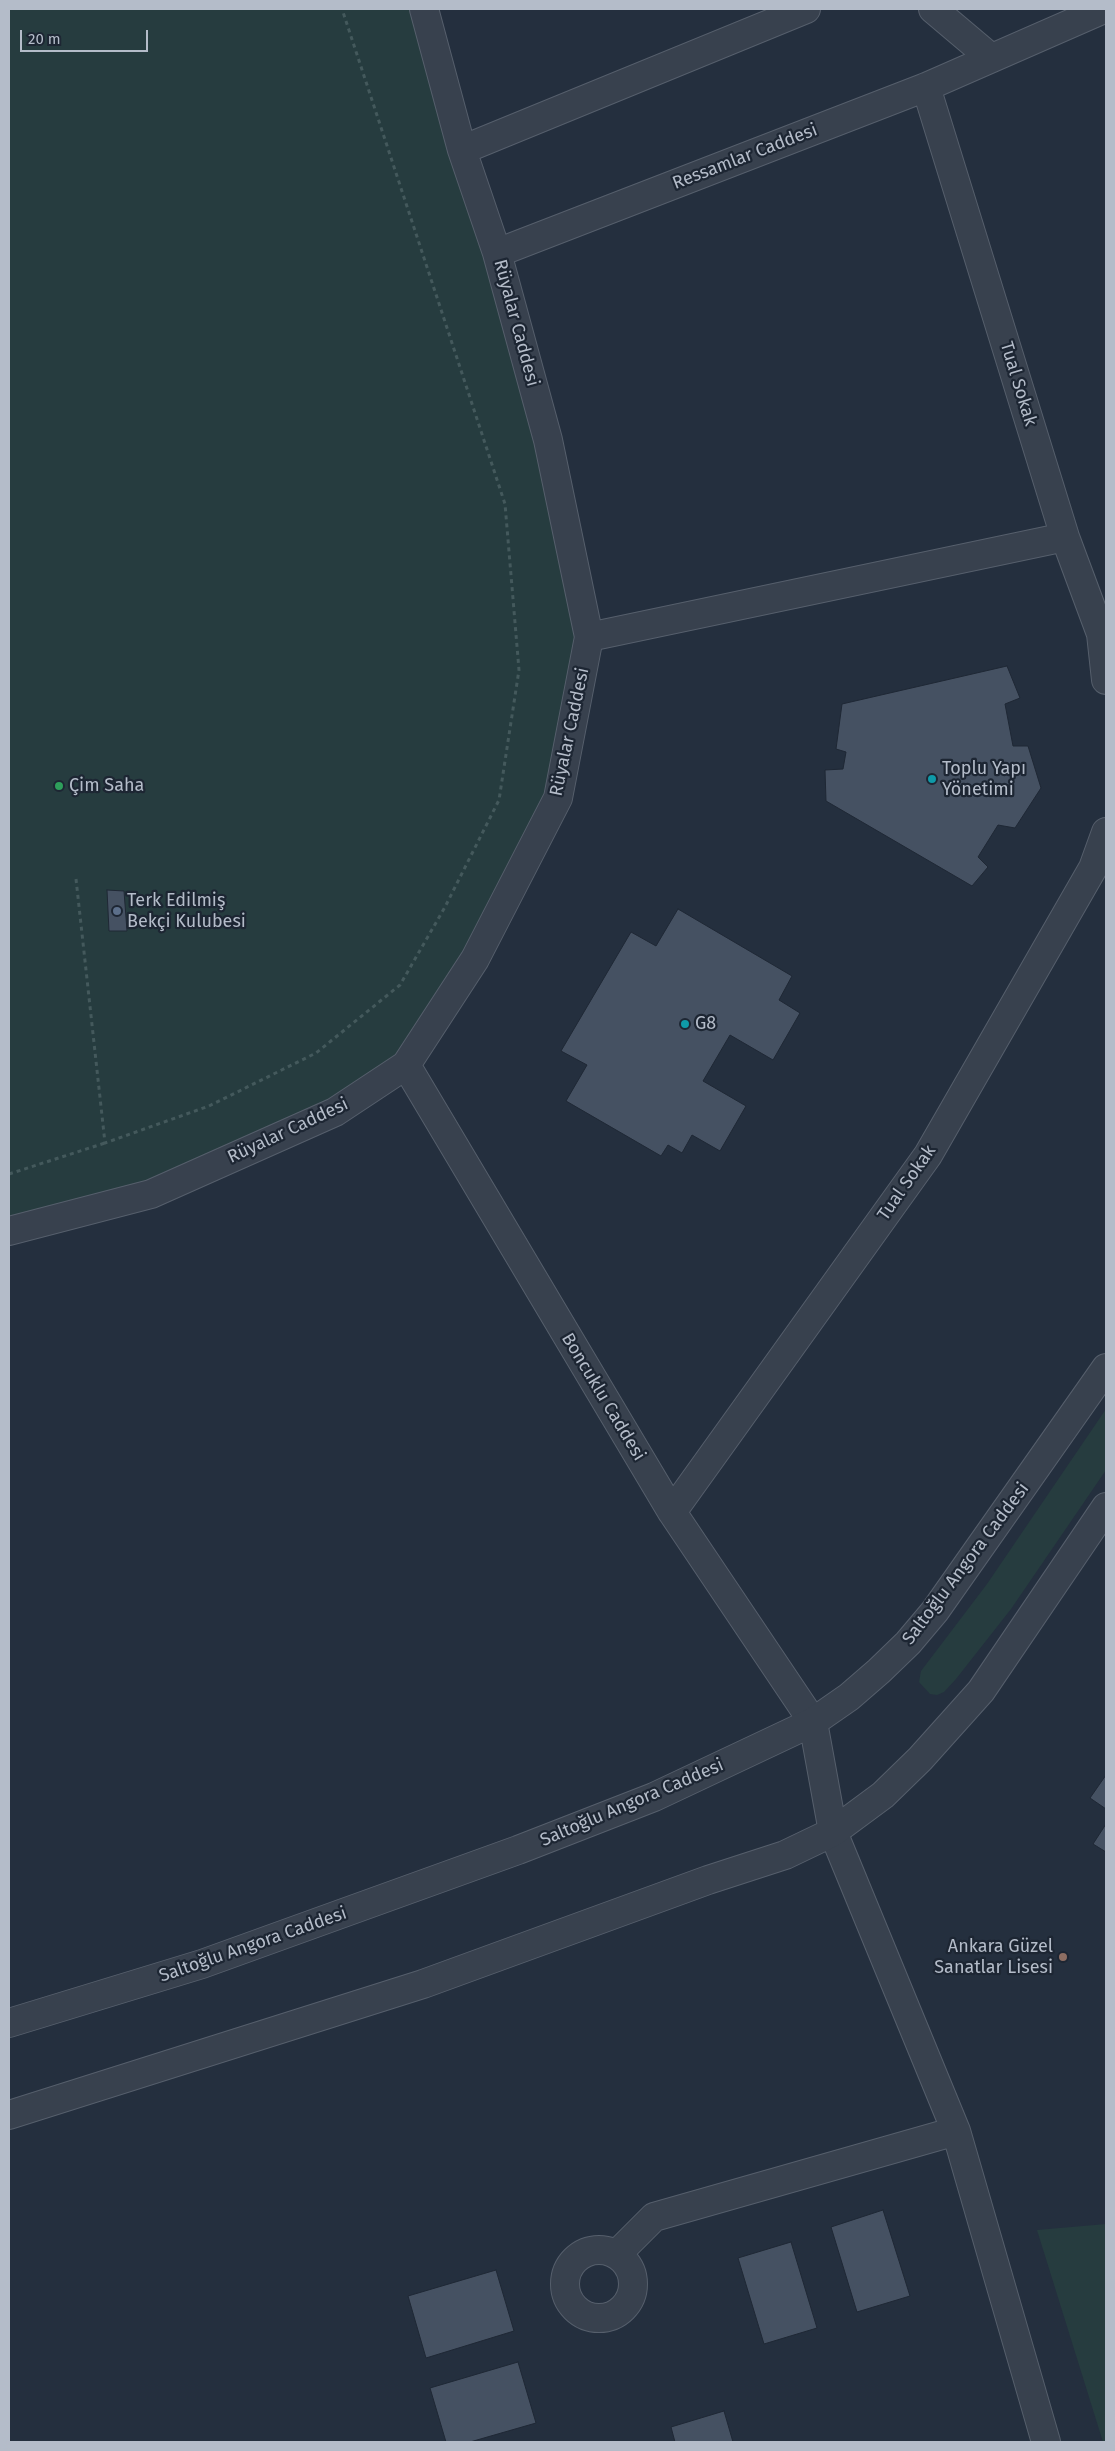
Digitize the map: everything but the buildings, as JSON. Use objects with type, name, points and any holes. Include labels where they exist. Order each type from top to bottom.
[{"type":"street","name":"Rüyalar Caddesi","points":[[9,1231],[151,1194],[336,1112],[406,1065],[475,959],[558,798],[589,637],[548,440],[497,253],[462,150],[424,9]]},
{"type":"street","points":[[462,150],[806,9]]},
{"type":"street","points":[[932,9],[991,58]]},
{"type":"street","name":"Ressamlar Caddesi","points":[[497,253],[926,87],[1104,9]]},
{"type":"street","name":"Tual Sokak","points":[[926,87],[1065,537],[1101,634],[1106,680]]},
{"type":"street","points":[[589,637],[1065,537]]},
{"type":"street","name":"Tual Sokak","points":[[672,1512],[928,1155],[1093,868],[1106,832]]},
{"type":"street","name":"Boncuklu Caddesi","points":[[406,1065],[672,1512],[813,1722]]},
{"type":"street","name":"Saltoğlu Angora Caddesi","points":[[9,2024],[202,1964],[518,1850],[654,1797],[813,1722],[849,1697],[880,1671],[908,1643],[935,1611],[1106,1368]]},
{"type":"street","points":[[9,2115],[423,1984],[708,1880],[785,1855],[833,1832],[883,1795],[920,1759],[981,1691],[1106,1508]]},
{"type":"street","points":[[813,1722],[833,1832],[956,2131],[1046,2442]]},
{"type":"street","points":[[617,2254],[654,2217],[956,2131]]},
{"type":"path","points":[[9,1174],[105,1143],[209,1106],[316,1053],[400,985],[445,907],[499,800],[519,670],[505,504],[342,9]]},
{"type":"path","points":[[76,879],[105,1143]]},
{"type":"green space","points":[[9,9],[424,9],[589,637],[558,798],[406,1065],[335,1112],[9,1231]]},
{"type":"green space","points":[[1106,1409],[1106,1470],[1011,1609],[956,1679],[944,1692],[937,1695],[930,1694],[919,1682],[921,1671],[987,1584]]},
{"type":"green space","points":[[1106,2224],[1106,2442],[1103,2442],[1037,2230]]},
{"type":"place","name":"Toplu Yapı Yönetimi","points":[[932,779]]},
{"type":"place","name":"Çim Saha","points":[[59,786]]},
{"type":"place","name":"Terk Edilmiş Bekçi Kulubesi","points":[[117,911]]},
{"type":"place","name":"G8","points":[[685,1024]]},
{"type":"place","name":"Ankara Güzel Sanatlar Lisesi","points":[[1063,1957]]}]
